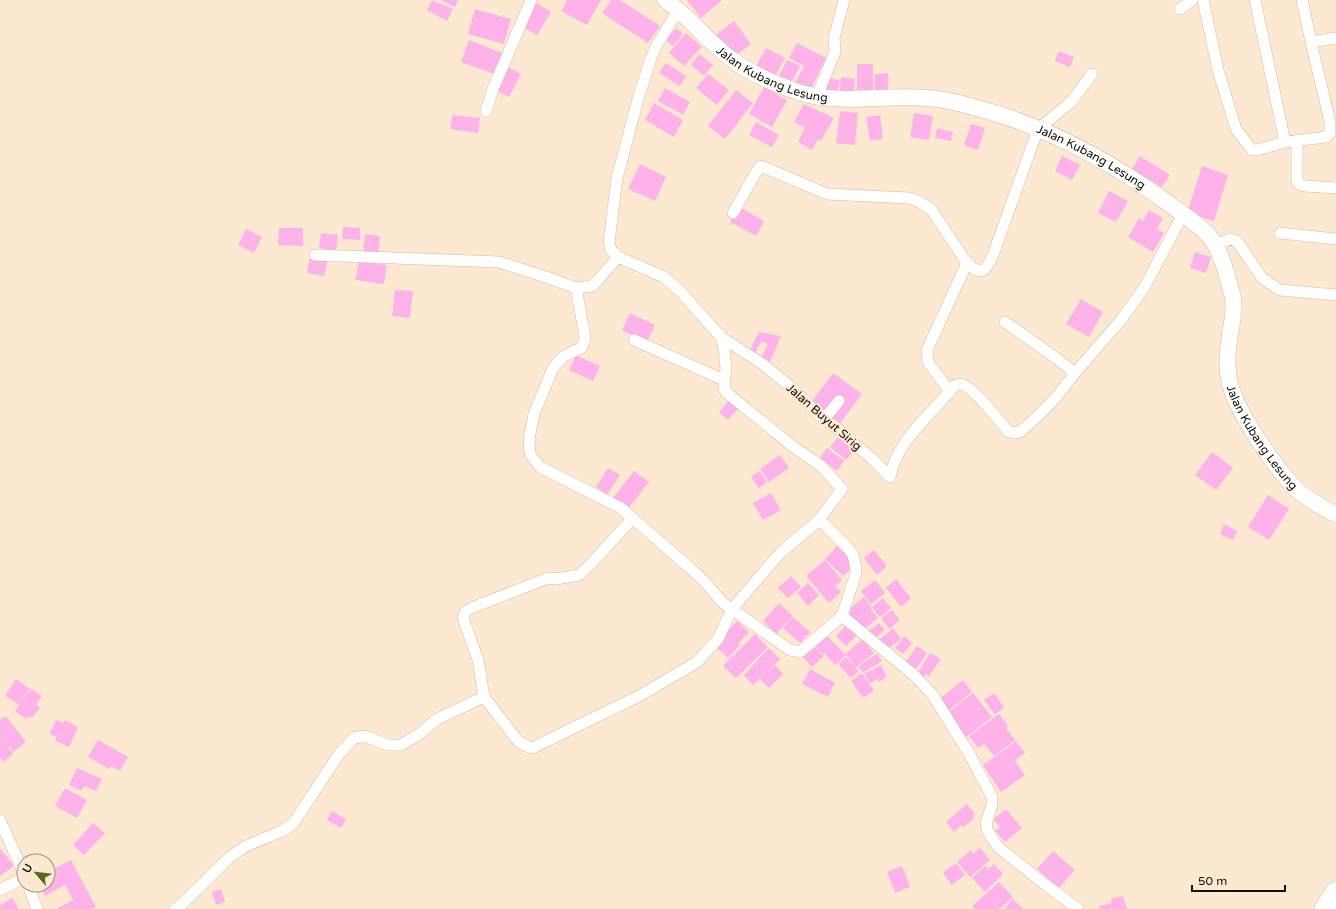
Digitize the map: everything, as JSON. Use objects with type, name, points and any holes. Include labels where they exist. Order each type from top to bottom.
[{"type":"highway","points":[[1324,909],[1336,892]]},
{"type":"street","points":[[486,111],[493,89],[530,0]]},
{"type":"street","name":"Jalan Kubang Lesung","points":[[665,0],[678,10],[732,60],[766,80],[816,96],[848,100],[927,98],[956,102],[1006,116],[1044,130],[1079,148],[1134,179],[1183,214],[1210,236],[1215,245],[1233,298],[1235,306],[1227,355],[1229,380],[1236,400],[1249,425],[1292,485],[1324,509],[1336,514]]},
{"type":"street","points":[[816,96],[834,57],[834,38],[844,0]]},
{"type":"street","points":[[1180,9],[1192,0]]},
{"type":"street","points":[[1203,0],[1218,70],[1236,129],[1252,150],[1285,142],[1326,137],[1330,132],[1330,122],[1302,0]]},
{"type":"street","points":[[1256,0],[1285,142]]},
{"type":"street","points":[[315,255],[499,262],[576,288],[592,286],[618,257],[611,250],[609,242],[616,178],[651,58],[678,10]]},
{"type":"street","points":[[1311,42],[1336,38]]},
{"type":"street","points":[[733,213],[757,170],[762,166],[817,191],[827,194],[909,198],[918,201],[931,209],[967,263],[977,271],[982,270],[988,265],[1038,129],[1071,102],[1092,74]]},
{"type":"street","points":[[1297,140],[1297,180],[1299,184],[1305,186],[1336,188]]},
{"type":"street","points":[[967,263],[927,350],[928,362],[950,392],[954,386],[960,384],[965,385],[980,399],[1008,431],[1014,433],[1020,432],[1058,395],[1121,320],[1144,288],[1183,214]]},
{"type":"street","points":[[1280,233],[1336,239]]},
{"type":"street","points":[[1215,245],[1230,239],[1237,242],[1243,248],[1262,278],[1280,290],[1336,295]]},
{"type":"street","name":"Jalan Buyut Sirig","points":[[618,257],[664,277],[680,291],[721,337],[764,365],[791,387],[822,418],[837,428],[890,477],[891,470],[908,439],[950,392]]},
{"type":"street","points":[[576,288],[585,340],[581,348],[564,356],[553,368],[534,414],[529,439],[530,454],[540,467],[621,508],[692,569],[723,603],[790,650],[796,652],[800,652],[804,649],[842,616],[856,573],[853,555],[823,523],[818,522]]},
{"type":"street","points":[[1005,322],[1075,373]]},
{"type":"street","points":[[633,518],[588,568],[579,575],[556,579],[548,578],[471,608],[465,612],[463,618],[478,660],[484,697],[518,741],[526,746],[532,748],[641,695],[697,662],[718,638],[732,609],[780,553],[818,522],[842,489],[821,466],[791,445],[727,393],[724,389],[726,368],[721,337]]},
{"type":"street","points":[[634,340],[724,380]]},
{"type":"street","points":[[822,418],[839,402]]},
{"type":"street","points":[[842,616],[914,675],[932,694],[970,755],[992,797],[992,804],[986,824],[988,832],[998,847],[1046,886],[1078,909]]},
{"type":"street","points":[[175,909],[230,857],[246,846],[282,832],[293,824],[339,754],[354,738],[364,736],[388,745],[400,745],[421,734],[437,719],[484,697]]},
{"type":"street","points":[[0,820],[16,856]]},
{"type":"street","points":[[0,890],[16,882]]},
{"type":"street","points":[[31,893],[37,909]]},
{"type":"building","points":[[432,0],[453,9],[447,21],[427,10]]},
{"type":"building","points":[[441,0],[458,0],[455,7]]},
{"type":"building","points":[[567,0],[601,0],[587,25],[561,11]]},
{"type":"building","points":[[611,0],[620,0],[660,26],[648,43],[602,13]]},
{"type":"building","points":[[687,0],[722,0],[701,18]]},
{"type":"building","points":[[535,2],[551,12],[537,35],[521,26]]},
{"type":"building","points":[[475,9],[511,19],[504,44],[468,34]]},
{"type":"building","points":[[734,21],[751,44],[733,58],[716,35]]},
{"type":"building","points":[[676,28],[683,34],[673,46],[666,40]]},
{"type":"building","points":[[686,33],[702,47],[684,66],[669,53]]},
{"type":"building","points":[[469,40],[502,53],[494,74],[461,62]]},
{"type":"building","points":[[797,43],[826,58],[810,91],[795,83],[804,66],[789,58]]},
{"type":"building","points":[[766,48],[785,58],[775,76],[756,66]]},
{"type":"building","points":[[1059,51],[1074,57],[1070,67],[1055,61]]},
{"type":"building","points":[[699,54],[713,65],[704,76],[691,65]]},
{"type":"building","points":[[787,60],[800,66],[790,85],[778,78]]},
{"type":"building","points":[[666,63],[686,76],[680,86],[659,73]]},
{"type":"building","points":[[857,64],[873,64],[873,94],[857,94]]},
{"type":"building","points":[[508,67],[521,74],[509,97],[496,90]]},
{"type":"building","points":[[888,73],[888,92],[875,93],[874,74]]},
{"type":"building","points":[[708,74],[729,90],[717,105],[696,88]]},
{"type":"building","points":[[841,77],[855,79],[853,97],[839,96]]},
{"type":"building","points":[[828,78],[840,80],[837,96],[824,93]]},
{"type":"building","points":[[764,87],[787,100],[772,127],[749,114]]},
{"type":"building","points":[[665,88],[690,102],[683,115],[658,101]]},
{"type":"building","points":[[736,90],[753,103],[725,139],[708,126]]},
{"type":"building","points":[[654,103],[683,120],[674,137],[645,120]]},
{"type":"building","points":[[804,104],[834,118],[821,141],[818,139],[812,150],[798,142],[805,128],[794,122]]},
{"type":"building","points":[[840,111],[858,113],[855,145],[836,143]]},
{"type":"building","points":[[914,113],[933,116],[929,140],[910,137]]},
{"type":"building","points":[[452,115],[480,118],[478,133],[450,129]]},
{"type":"building","points":[[880,115],[883,139],[870,141],[866,117]]},
{"type":"building","points":[[756,122],[779,135],[772,147],[749,135]]},
{"type":"building","points":[[971,124],[985,128],[978,150],[964,145]]},
{"type":"building","points":[[937,128],[953,132],[951,141],[935,138]]},
{"type":"building","points":[[1062,156],[1080,165],[1072,180],[1055,171]]},
{"type":"building","points":[[1140,156],[1170,175],[1162,187],[1132,169]]},
{"type":"building","points":[[640,164],[666,177],[655,201],[628,189]]},
{"type":"building","points":[[1202,166],[1228,175],[1214,221],[1187,213]]},
{"type":"building","points":[[1109,191],[1128,201],[1116,222],[1098,213]]},
{"type":"building","points":[[738,206],[764,221],[756,236],[730,222]]},
{"type":"building","points":[[1149,210],[1163,218],[1157,229],[1164,233],[1153,252],[1128,237],[1139,218],[1143,221]]},
{"type":"building","points":[[343,227],[360,228],[360,240],[342,239]]},
{"type":"building","points":[[279,228],[303,228],[303,246],[278,245]]},
{"type":"building","points":[[246,229],[262,237],[254,253],[238,245]]},
{"type":"building","points":[[321,233],[338,235],[336,251],[319,248]]},
{"type":"building","points":[[365,234],[380,236],[378,257],[363,255]]},
{"type":"building","points":[[1195,252],[1211,257],[1206,273],[1190,268]]},
{"type":"building","points":[[310,256],[328,259],[324,276],[307,273]]},
{"type":"building","points":[[359,261],[387,265],[384,284],[355,280]]},
{"type":"building","points":[[395,290],[413,291],[410,318],[392,316]]},
{"type":"building","points":[[1081,299],[1103,312],[1089,337],[1066,324]]},
{"type":"building","points":[[630,313],[655,325],[647,342],[622,330]]},
{"type":"building","points":[[759,332],[781,336],[768,367],[759,361],[768,344],[761,342],[753,357],[748,354]]},
{"type":"building","points":[[576,355],[600,366],[593,381],[569,370]]},
{"type":"building","points":[[833,373],[862,394],[838,426],[809,405]]},
{"type":"building","points":[[731,398],[741,406],[728,420],[719,412]]},
{"type":"building","points":[[838,437],[855,449],[846,460],[830,447]]},
{"type":"building","points":[[827,448],[844,461],[837,471],[820,458]]},
{"type":"building","points":[[1212,452],[1233,468],[1216,490],[1195,475]]},
{"type":"building","points":[[780,455],[789,468],[769,482],[760,469]]},
{"type":"building","points":[[608,468],[620,475],[607,495],[596,487]]},
{"type":"building","points":[[634,471],[649,482],[628,509],[613,498]]},
{"type":"building","points":[[759,471],[767,482],[759,488],[751,477]]},
{"type":"building","points":[[771,493],[781,510],[763,520],[753,503]]},
{"type":"building","points":[[1268,495],[1289,509],[1269,540],[1248,527]]},
{"type":"building","points":[[1224,524],[1237,531],[1233,540],[1220,534]]},
{"type":"building","points":[[837,546],[855,564],[843,576],[825,559]]},
{"type":"building","points":[[874,550],[887,566],[877,575],[864,558]]},
{"type":"building","points":[[825,560],[842,580],[835,586],[841,592],[829,603],[806,576]]},
{"type":"building","points":[[791,576],[801,587],[788,598],[778,588]]},
{"type":"building","points":[[896,579],[911,598],[901,607],[886,588]]},
{"type":"building","points":[[875,580],[885,593],[871,604],[861,591]]},
{"type":"building","points":[[808,583],[819,595],[808,606],[797,593]]},
{"type":"building","points":[[864,597],[878,618],[863,630],[847,611]]},
{"type":"building","points":[[883,598],[891,608],[880,617],[872,607]]},
{"type":"building","points":[[779,603],[793,616],[776,634],[763,621]]},
{"type":"building","points":[[892,610],[900,620],[889,629],[881,618]]},
{"type":"building","points":[[793,617],[810,632],[800,643],[783,628]]},
{"type":"building","points":[[737,621],[749,632],[728,658],[714,645]]},
{"type":"building","points":[[879,623],[885,630],[874,639],[868,631]]},
{"type":"building","points":[[847,624],[857,635],[846,646],[836,636]]},
{"type":"building","points":[[893,628],[901,639],[888,649],[880,639]]},
{"type":"building","points":[[824,633],[846,655],[835,665],[813,644]]},
{"type":"building","points":[[755,634],[768,647],[736,678],[723,666],[733,655],[740,661],[734,655]]},
{"type":"building","points":[[904,636],[912,643],[903,654],[895,648]]},
{"type":"building","points":[[863,639],[874,653],[856,667],[845,654]]},
{"type":"building","points":[[813,645],[824,656],[812,667],[802,656]]},
{"type":"building","points":[[917,646],[927,653],[913,673],[903,666]]},
{"type":"building","points":[[769,648],[780,659],[765,674],[775,665],[783,674],[769,688],[760,679],[763,676],[753,685],[744,675]]},
{"type":"building","points":[[930,653],[941,659],[929,676],[926,674],[922,679],[916,675]]},
{"type":"building","points":[[877,654],[882,661],[863,673],[858,666]]},
{"type":"building","points":[[846,657],[859,671],[851,678],[838,664]]},
{"type":"building","points":[[881,665],[887,677],[879,682],[872,670]]},
{"type":"building","points":[[810,669],[835,683],[828,697],[802,684]]},
{"type":"building","points":[[871,670],[877,679],[870,684],[864,674]]},
{"type":"building","points":[[862,673],[874,691],[863,698],[851,681]]},
{"type":"building","points":[[16,679],[30,689],[19,705],[5,696]]},
{"type":"building","points":[[963,680],[972,692],[947,712],[938,700]]},
{"type":"building","points":[[31,689],[42,696],[36,705],[40,708],[32,718],[29,716],[26,719],[15,711]]},
{"type":"building","points":[[973,693],[992,717],[965,738],[946,714]]},
{"type":"building","points":[[994,693],[1004,707],[995,715],[984,700]]},
{"type":"building","points":[[999,714],[1008,726],[1006,728],[1015,740],[994,756],[984,744],[978,748],[969,736]]},
{"type":"building","points":[[6,716],[26,742],[13,752],[3,740],[13,754],[3,762],[0,758],[0,720]]},
{"type":"building","points":[[56,720],[63,723],[64,720],[78,727],[69,747],[55,741],[56,737],[49,734]]},
{"type":"building","points":[[98,740],[128,757],[120,771],[111,766],[109,769],[88,757]]},
{"type":"building","points":[[1016,741],[1025,753],[1005,768],[1015,761],[1025,775],[1001,792],[983,765]]},
{"type":"building","points":[[77,768],[102,779],[96,791],[84,786],[81,791],[69,785]]},
{"type":"building","points":[[65,788],[87,800],[77,818],[55,806]]},
{"type":"building","points":[[967,804],[975,814],[972,817],[974,819],[963,827],[961,825],[954,832],[946,822]]},
{"type":"building","points":[[1006,809],[1022,828],[1005,842],[995,831],[1000,827],[993,819]]},
{"type":"building","points":[[332,811],[346,819],[341,828],[327,820]]},
{"type":"building","points":[[93,823],[105,833],[84,855],[73,845]]},
{"type":"building","points":[[0,848],[14,866],[0,876]]},
{"type":"building","points":[[980,848],[990,860],[970,877],[957,862],[971,850],[973,854]]},
{"type":"building","points":[[1053,851],[1075,870],[1059,888],[1037,869]]},
{"type":"building","points":[[71,860],[96,907],[92,909],[56,909],[73,900],[65,885],[56,890],[56,868]]},
{"type":"building","points":[[956,863],[965,875],[952,885],[943,873]]},
{"type":"building","points":[[994,864],[1003,874],[985,892],[972,878],[985,866],[988,869]]},
{"type":"building","points":[[902,866],[910,887],[895,893],[887,872]]},
{"type":"building","points":[[999,882],[1013,897],[1000,909],[993,902],[999,909],[975,909],[972,906]]},
{"type":"building","points":[[221,889],[225,902],[216,905],[212,892]]},
{"type":"building","points":[[43,893],[50,893],[45,896]]},
{"type":"building","points":[[1123,896],[1127,909],[1100,909],[1099,906],[1112,903],[1111,899]]},
{"type":"building","points":[[12,898],[19,909],[0,909],[0,905]]},
{"type":"building","points":[[1012,899],[1024,909],[1005,909]]}]
